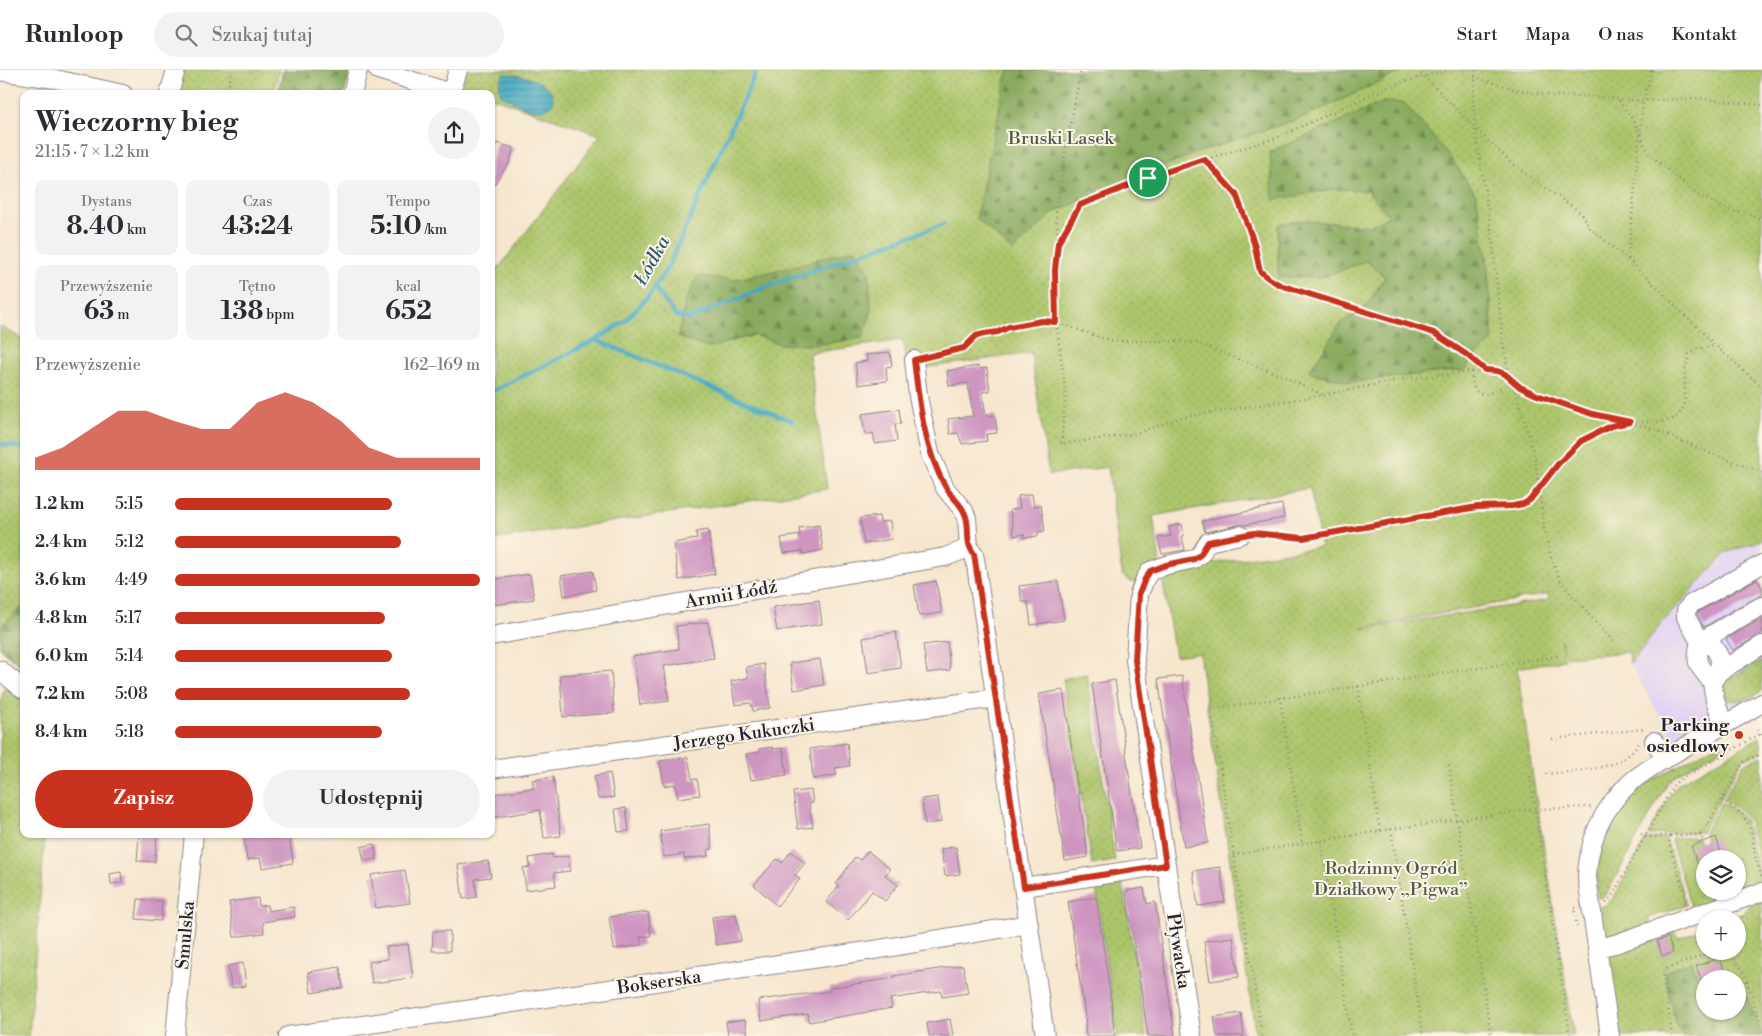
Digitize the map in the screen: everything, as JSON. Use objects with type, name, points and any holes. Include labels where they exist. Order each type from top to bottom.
[{"type":"street","points":[[170,90],[176,70]]},
{"type":"street","points":[[353,90],[358,70]]},
{"type":"street","points":[[378,70],[441,90]]},
{"type":"street","points":[[452,90],[458,70]]},
{"type":"street","points":[[0,72],[103,90]]},
{"type":"street","points":[[914,360],[918,396],[930,454],[945,488],[964,511],[967,518],[969,548],[974,554],[1045,1036]]},
{"type":"street","name":"Pływacka","points":[[1192,1036],[1135,660],[1139,594],[1150,571],[1166,565],[1194,559],[1200,555],[1208,542],[1240,535]]},
{"type":"street","name":"Armii Łódź","points":[[495,635],[945,557],[969,548]]},
{"type":"street","points":[[1700,642],[1686,617],[1686,610],[1691,604],[1762,564]]},
{"type":"street","points":[[1716,677],[1699,667],[1696,657],[1700,642],[1762,606]]},
{"type":"street","points":[[1716,677],[1762,645]]},
{"type":"street","points":[[2,674],[20,687]]},
{"type":"street","points":[[1716,677],[1715,700],[1724,725]]},
{"type":"street","name":"Jerzego Kukuczki","points":[[495,768],[996,698]]},
{"type":"street","points":[[1610,1036],[1589,902],[1587,866],[1594,836],[1614,800],[1630,782],[1666,758],[1762,703]]},
{"type":"street","points":[[1652,738],[1666,758]]},
{"type":"street","name":"Smulska","points":[[175,1036],[194,838]]},
{"type":"street","points":[[1024,887],[1166,865]]},
{"type":"street","points":[[1597,948],[1615,944],[1762,892]]},
{"type":"street","name":"Bokserska","points":[[288,1036],[874,950],[1029,924]]},
{"type":"path","points":[[227,90],[233,70]]},
{"type":"path","points":[[1080,70],[1056,212],[1058,243],[1055,270],[1056,322],[1066,394],[1061,444],[1134,434],[1182,417],[1324,395],[1402,379],[1485,370],[1505,374],[1520,387],[1562,405],[1651,428],[1712,454],[1762,472]]},
{"type":"path","points":[[1417,70],[1512,164],[1581,213],[1590,228],[1628,259],[1716,346],[1762,387]]},
{"type":"path","points":[[1058,243],[1080,205],[1148,178],[1276,138],[1390,86],[1446,70]]},
{"type":"path","points":[[1476,70],[1474,77],[1475,129],[1492,236],[1503,344],[1511,380],[1530,439],[1549,550],[1560,580],[1615,643]]},
{"type":"path","points":[[1628,259],[1643,101],[1652,70]]},
{"type":"path","points":[[1474,77],[1518,90],[1553,96],[1585,96],[1643,101],[1695,98],[1762,105]]},
{"type":"path","points":[[1619,100],[1633,120],[1639,137],[1649,154],[1698,195],[1730,211],[1751,214],[1762,222]]},
{"type":"path","points":[[1204,159],[1236,194],[1254,243],[1260,271],[1268,278],[1280,285],[1434,333],[1467,355],[1485,370]]},
{"type":"path","points":[[914,360],[964,348],[976,336],[998,332],[1009,327],[1042,321],[1056,322],[1105,339],[1197,343],[1278,374],[1324,395]]},
{"type":"path","points":[[1240,535],[1254,533],[1303,538],[1477,507],[1523,504],[1530,500],[1558,464],[1581,441],[1611,426],[1630,422],[1670,420],[1677,416],[1682,410],[1684,403],[1685,372],[1689,354],[1697,349],[1716,346]]},
{"type":"path","points":[[1472,372],[1472,382],[1475,390],[1481,394],[1490,394],[1497,391],[1511,380]]},
{"type":"path","points":[[1262,1036],[1232,855],[1211,709],[1556,656]]},
{"type":"path","points":[[1358,686],[1380,831]]},
{"type":"path","points":[[1280,698],[1302,844]]},
{"type":"path","points":[[1552,739],[1644,729],[1652,738]]},
{"type":"path","points":[[1603,904],[1612,896],[1671,788],[1678,781],[1762,735],[1758,730]]},
{"type":"path","points":[[1546,774],[1606,766],[1620,761],[1635,750],[1645,734],[1652,738]]},
{"type":"path","points":[[1642,834],[1645,836],[1702,834],[1743,763],[1762,754]]},
{"type":"path","points":[[1527,757],[1570,1036]]},
{"type":"path","points":[[1449,765],[1491,1036]]},
{"type":"path","points":[[1722,800],[1741,813],[1747,822],[1752,834],[1755,856],[1762,878]]},
{"type":"path","points":[[1232,855],[1391,829],[1535,809],[1589,806],[1606,812]]},
{"type":"path","points":[[1391,829],[1422,1036]]},
{"type":"path","points":[[1700,834],[1703,841]]},
{"type":"path","points":[[1321,840],[1352,1036]]},
{"type":"path","points":[[1672,1036],[1663,970],[1706,956],[1709,962]]},
{"type":"path","points":[[1735,960],[1745,975],[1762,1023]]},
{"type":"shaded area","points":[[1762,539],[1762,691],[1674,740],[1630,664],[1662,623],[1726,553]]},
{"type":"green space","points":[[183,70],[279,70],[274,90],[177,90]]},
{"type":"green space","points":[[283,70],[351,70],[345,90],[278,90]]},
{"type":"green space","name":"Rodzinny Ogród Działkowy „Pigwa”","points":[[463,70],[1762,70],[1762,540],[1726,553],[1662,623],[1630,664],[1629,652],[1566,657],[1560,639],[1564,660],[1517,668],[1574,1036],[1256,1036],[1199,653],[1175,656],[1161,571],[1321,547],[1310,488],[1153,516],[1160,563],[1138,582],[1131,582],[1122,575],[1108,467],[1049,475],[1031,353],[908,370],[903,340],[809,353],[827,489],[495,539],[495,273],[600,135],[495,98],[495,90],[472,90],[458,85]],"holes":[[[1548,594],[1549,600],[1362,628]]]},
{"type":"green space","name":"Bruski Lasek","points":[[1009,70],[1405,70],[1304,117],[1193,154],[1054,212],[1013,251],[976,218]]},
{"type":"green space","points":[[1384,102],[1404,103],[1450,157],[1476,194],[1487,259],[1493,340],[1463,370],[1350,382],[1309,372],[1342,322],[1365,308],[1385,277],[1366,261],[1323,277],[1278,277],[1278,225],[1300,220],[1369,226],[1389,216],[1367,190],[1335,189],[1273,200],[1270,152]]},
{"type":"green space","points":[[855,249],[869,272],[871,313],[862,338],[814,345],[780,344],[754,335],[707,348],[678,337],[686,299],[698,276],[734,280]]},
{"type":"green space","points":[[0,326],[20,338],[20,610],[0,627]]},
{"type":"green space","points":[[20,609],[20,666],[0,648],[0,627]]},
{"type":"green space","points":[[1762,661],[1762,691],[1743,700],[1731,700],[1727,697],[1723,692],[1722,683],[1730,673],[1732,677]]},
{"type":"green space","points":[[1087,674],[1115,861],[1092,865],[1063,679]]},
{"type":"green space","points":[[4,687],[20,698],[20,838],[45,838],[29,1036],[0,1036],[0,710]]},
{"type":"green space","points":[[1760,737],[1762,752],[1743,759],[1701,832],[1648,835],[1673,790],[1679,783]]},
{"type":"green space","points":[[1717,744],[1724,747],[1677,774],[1668,782],[1607,893],[1603,897],[1598,898],[1598,867],[1601,852],[1611,824],[1619,811],[1640,788]]},
{"type":"green space","points":[[1762,756],[1762,872],[1749,822],[1743,813],[1723,799],[1744,764]]},
{"type":"green space","points":[[1722,802],[1741,815],[1745,821],[1760,879],[1746,884],[1746,850],[1696,850],[1696,900],[1718,900],[1692,910],[1671,841],[1672,838],[1694,837],[1698,838],[1700,843],[1706,840],[1704,832]]},
{"type":"green space","points":[[1666,838],[1686,905],[1648,918],[1650,926],[1611,938],[1607,936],[1600,925],[1599,907],[1607,905],[1614,897],[1646,839]]},
{"type":"green space","points":[[1123,884],[1146,1036],[1117,1036],[1096,888]]},
{"type":"green space","points":[[1762,900],[1762,1036],[1620,1036],[1608,957],[1610,954],[1674,932],[1678,938],[1696,931],[1696,960],[1746,960],[1746,910],[1748,906]]},
{"type":"green space","points":[[1692,961],[1696,972],[1696,1020],[1746,1020],[1747,997],[1762,1036],[1683,1036],[1676,1025],[1665,976],[1666,972]]},
{"type":"water","points":[[504,74],[522,76],[541,83],[550,90],[554,102],[549,107],[536,110],[501,95],[499,84]]},
{"type":"building","points":[[497,143],[514,148],[509,163],[495,183],[495,150]]},
{"type":"building","points":[[890,352],[892,366],[886,367],[887,381],[858,385],[855,363],[867,361],[866,355]]},
{"type":"building","points":[[978,366],[979,369],[987,368],[990,391],[982,392],[986,416],[995,415],[997,433],[986,434],[987,441],[962,444],[958,433],[950,434],[948,419],[973,416],[968,383],[949,386],[947,371]]},
{"type":"building","points":[[899,409],[901,424],[895,424],[897,441],[875,444],[873,433],[865,435],[862,414]]},
{"type":"building","points":[[1032,494],[1034,506],[1041,505],[1045,531],[1038,532],[1038,536],[1024,538],[1024,534],[1014,536],[1010,510],[1020,508],[1018,496]]},
{"type":"building","points":[[1282,504],[1284,518],[1205,532],[1202,521]]},
{"type":"building","points":[[879,516],[880,522],[890,521],[892,539],[864,544],[860,518]]},
{"type":"building","points":[[1182,524],[1185,550],[1162,554],[1158,538],[1171,536],[1169,527]]},
{"type":"building","points":[[819,525],[823,550],[803,554],[802,551],[784,553],[781,538],[800,535],[799,528]]},
{"type":"building","points":[[708,530],[715,574],[679,580],[673,543],[697,539],[696,532]]},
{"type":"building","points":[[593,571],[596,590],[564,596],[561,576]]},
{"type":"building","points":[[530,574],[534,599],[495,605],[495,579]]},
{"type":"building","points":[[1757,579],[1762,587],[1762,595],[1704,627],[1697,614],[1698,612]]},
{"type":"building","points":[[936,581],[942,613],[919,616],[914,585]]},
{"type":"building","points":[[1058,581],[1064,620],[1031,625],[1028,602],[1022,602],[1019,586]]},
{"type":"building","points":[[819,600],[822,624],[777,631],[773,607]]},
{"type":"building","points":[[1762,618],[1762,634],[1733,650],[1726,639]]},
{"type":"building","points":[[708,622],[714,658],[664,666],[669,701],[640,705],[633,656],[679,649],[676,626]]},
{"type":"building","points":[[896,632],[901,668],[868,673],[863,638]]},
{"type":"building","points":[[947,642],[950,670],[927,673],[923,645]]},
{"type":"building","points":[[820,659],[824,685],[794,690],[790,663]]},
{"type":"building","points":[[764,664],[770,708],[753,711],[751,703],[735,705],[731,681],[748,678],[746,667]]},
{"type":"building","points":[[611,671],[614,713],[563,717],[560,675]]},
{"type":"building","points":[[1182,676],[1208,843],[1184,847],[1158,679]]},
{"type":"building","points":[[1115,680],[1140,848],[1117,851],[1092,684]]},
{"type":"building","points":[[1063,690],[1088,857],[1065,861],[1039,694]]},
{"type":"building","points":[[847,743],[850,766],[835,768],[837,775],[813,779],[810,749]]},
{"type":"building","points":[[773,747],[773,749],[783,748],[787,775],[751,780],[746,754],[760,752],[759,749]]},
{"type":"building","points":[[688,757],[692,779],[697,779],[700,795],[678,798],[675,784],[664,786],[660,761]]},
{"type":"building","points":[[610,773],[614,797],[598,799],[594,776]]},
{"type":"building","points":[[553,777],[561,836],[544,838],[540,810],[495,817],[495,793],[534,788],[532,780]]},
{"type":"building","points":[[811,790],[813,803],[809,804],[813,827],[798,829],[793,792]]},
{"type":"building","points":[[938,797],[941,822],[925,824],[922,799]]},
{"type":"building","points":[[626,808],[629,831],[618,832],[615,809]]},
{"type":"building","points":[[709,824],[712,849],[707,850],[708,856],[684,859],[684,854],[664,857],[660,831]]},
{"type":"building","points":[[1716,837],[1720,850],[1696,850],[1696,859],[1691,846]]},
{"type":"building","points":[[139,838],[157,838],[155,862],[137,861]]},
{"type":"building","points":[[244,838],[290,838],[293,863],[262,868],[260,858],[247,860]]},
{"type":"building","points":[[374,844],[377,859],[364,861],[361,847]]},
{"type":"building","points":[[956,847],[960,874],[945,876],[941,849]]},
{"type":"building","points":[[791,851],[805,863],[795,875],[800,879],[777,906],[754,885],[777,859],[782,863]]},
{"type":"building","points":[[868,851],[890,869],[885,875],[898,885],[885,901],[872,891],[848,920],[826,902],[839,886],[836,884],[855,857],[860,860]]},
{"type":"building","points":[[552,854],[553,858],[568,856],[570,871],[554,873],[556,886],[526,890],[523,868],[530,867],[529,858]]},
{"type":"building","points":[[488,861],[491,877],[475,879],[477,897],[463,899],[458,865]]},
{"type":"building","points":[[1220,867],[1225,902],[1198,906],[1193,871]]},
{"type":"building","points":[[405,870],[410,903],[376,908],[371,875]]},
{"type":"building","points":[[121,872],[122,883],[111,884],[110,874]]},
{"type":"building","points":[[1144,888],[1147,904],[1155,902],[1175,1036],[1148,1036],[1126,891]]},
{"type":"building","points":[[1096,897],[1115,1036],[1086,1036],[1086,1023],[1068,902]]},
{"type":"building","points":[[258,898],[259,906],[267,905],[268,911],[294,907],[295,917],[263,922],[264,933],[234,937],[229,902]]},
{"type":"building","points":[[138,899],[162,901],[161,921],[136,919]]},
{"type":"building","points":[[648,912],[651,936],[640,937],[642,945],[614,949],[609,917]]},
{"type":"building","points":[[736,914],[741,941],[716,945],[712,917]]},
{"type":"building","points":[[433,931],[450,931],[450,951],[432,951]]},
{"type":"building","points":[[1233,937],[1239,977],[1210,981],[1204,941]]},
{"type":"building","points":[[1668,937],[1673,953],[1662,956],[1657,941]]},
{"type":"building","points":[[408,944],[413,978],[372,983],[369,962],[388,959],[386,947]]},
{"type":"building","points":[[1714,960],[1721,960],[1724,970],[1698,970],[1696,966]]},
{"type":"building","points":[[243,963],[246,986],[231,988],[228,966]]},
{"type":"building","points":[[963,965],[968,993],[942,997],[941,991],[890,999],[892,1008],[809,1022],[808,1014],[761,1021],[758,1000],[830,991],[829,988]]},
{"type":"building","points":[[340,967],[343,988],[311,993],[308,972]]},
{"type":"building","points":[[1241,1013],[1244,1036],[1217,1036],[1214,1017]]},
{"type":"building","points":[[950,1019],[953,1036],[929,1036],[927,1023]]},
{"type":"building","points":[[745,1020],[748,1036],[728,1036],[726,1022]]},
{"type":"waterway","name":"Łódka","points":[[495,390],[596,340],[625,321],[647,298],[668,267],[757,70]]},
{"type":"waterway","points":[[655,288],[676,316],[689,319],[761,289],[944,224]]},
{"type":"waterway","points":[[596,340],[792,421]]},
{"type":"waterway","name":"Łódka","points":[[0,444],[20,447]]},
{"type":"place","name":"Parking osiedlowy","points":[[1739,735]]},
{"type":"route","points":[[1204,159],[1236,194],[1254,243],[1260,271],[1268,278],[1280,285],[1434,333],[1467,355],[1485,370],[1505,374],[1520,387],[1537,395],[1592,414],[1630,422],[1611,426],[1581,441],[1568,452],[1530,500],[1523,504],[1477,507],[1303,538],[1254,533],[1240,535],[1208,542],[1200,555],[1194,559],[1166,565],[1150,571],[1139,594],[1135,660],[1166,865],[1024,887],[974,554],[969,548],[967,518],[964,511],[945,488],[930,454],[918,396],[914,360],[964,348],[976,336],[998,332],[1009,327],[1042,321],[1056,322],[1055,270],[1058,243],[1080,205],[1148,178],[1204,159]]}]
